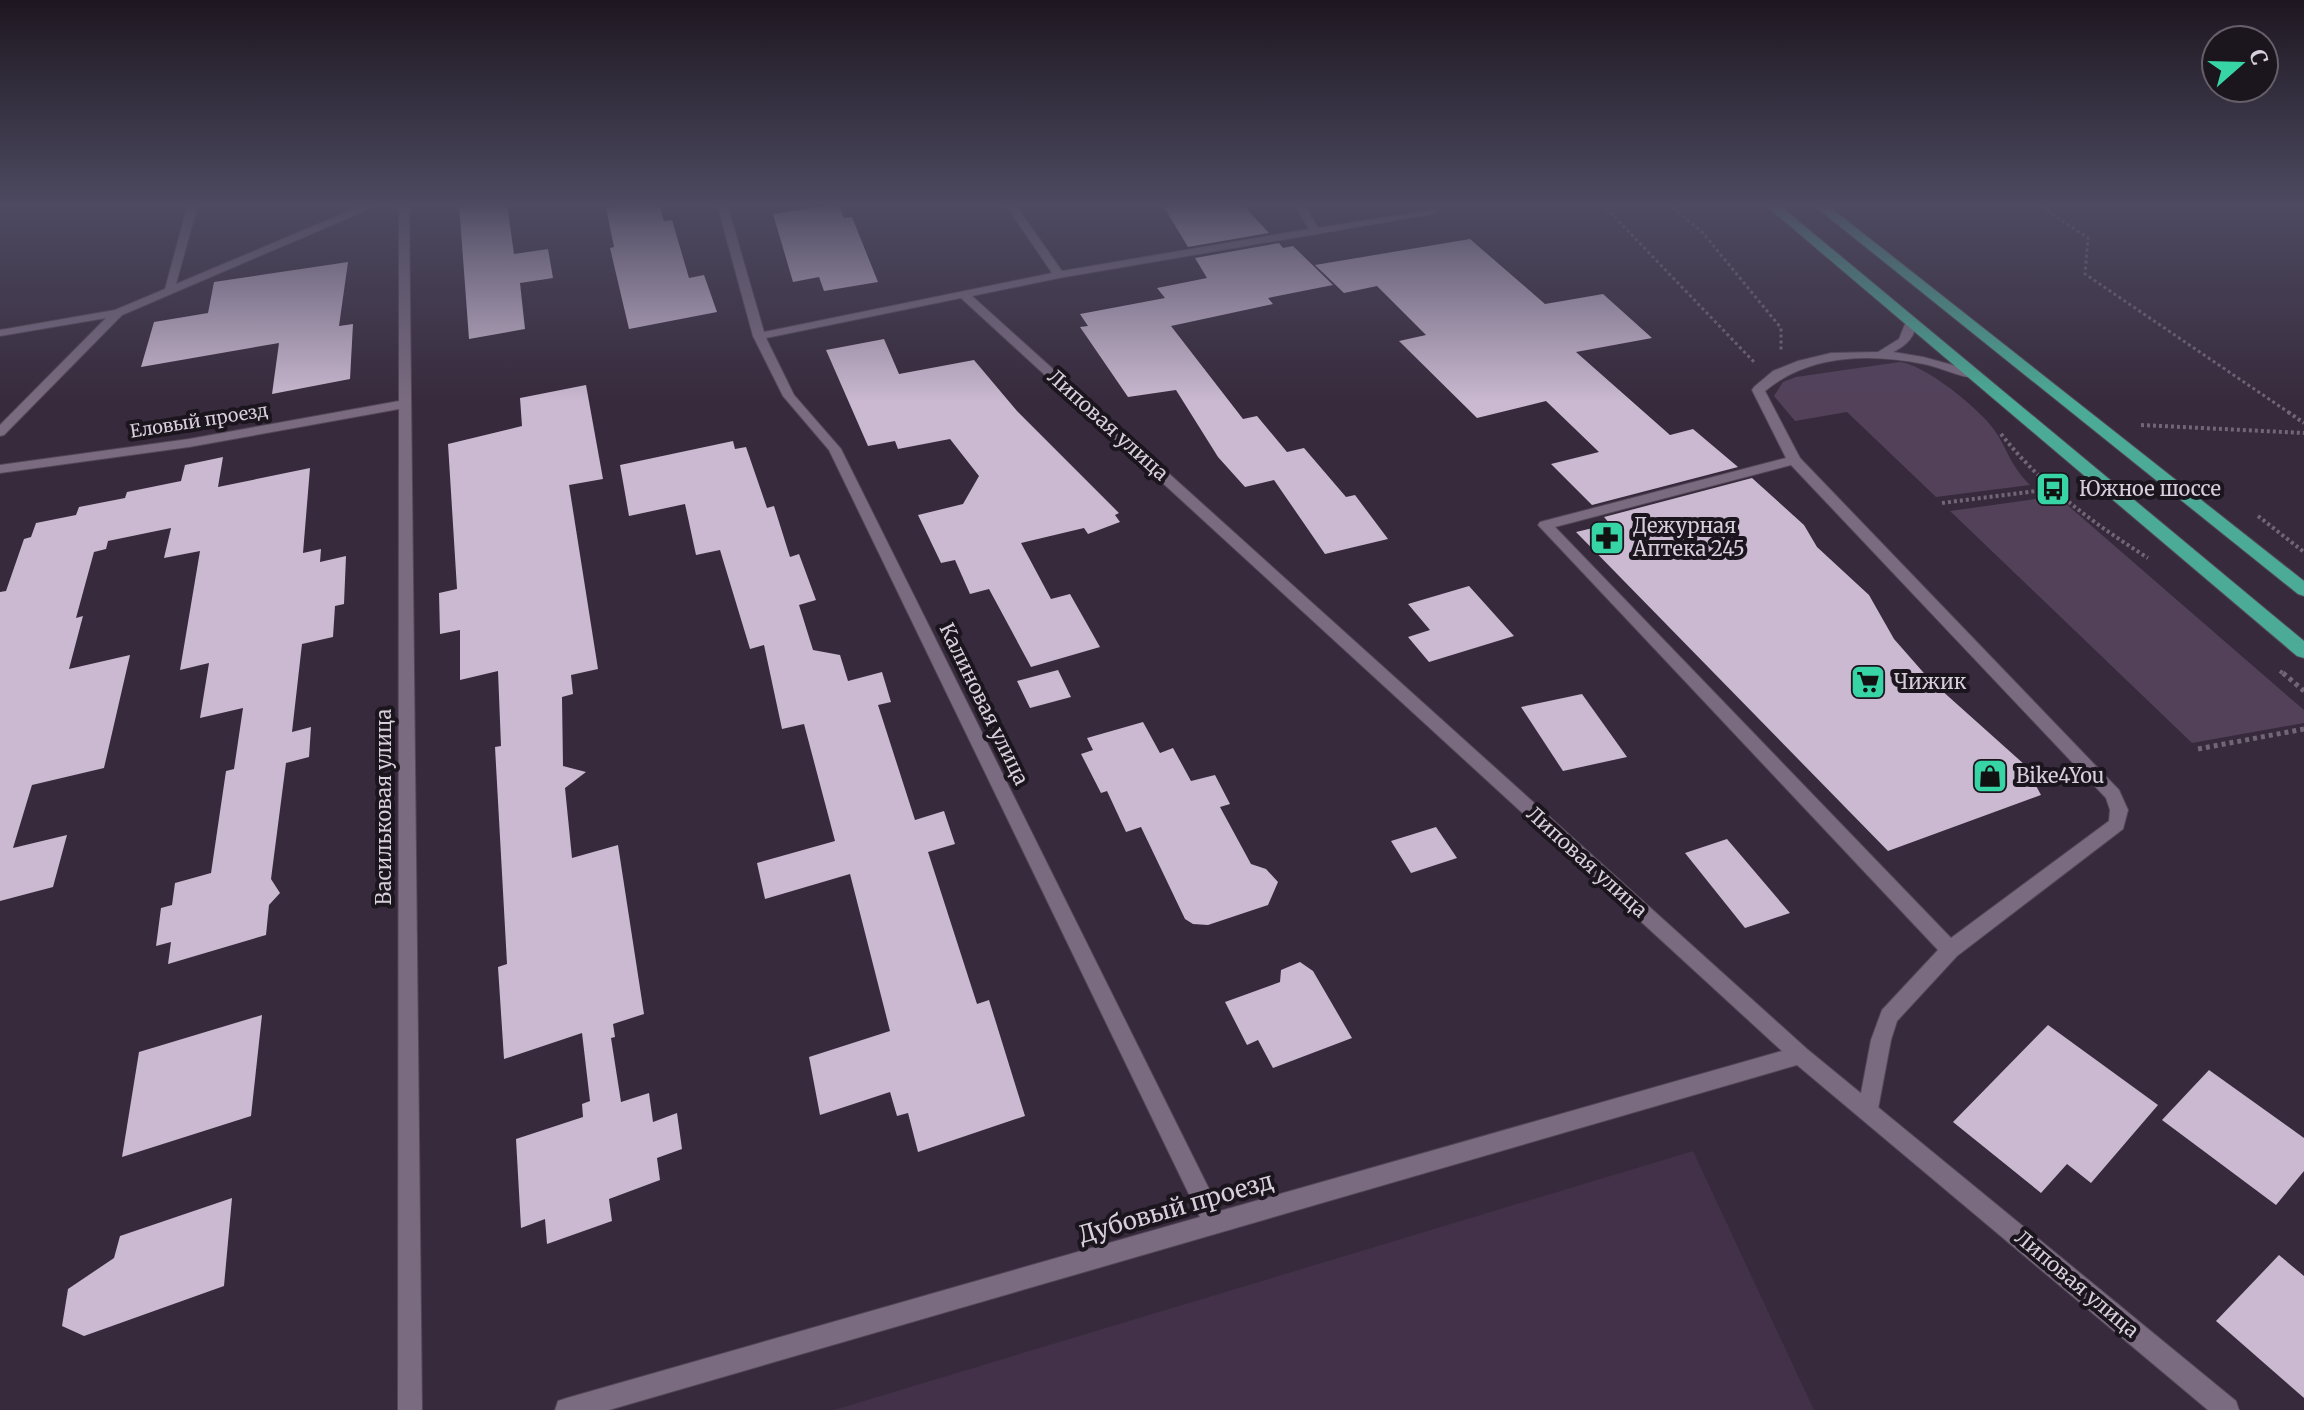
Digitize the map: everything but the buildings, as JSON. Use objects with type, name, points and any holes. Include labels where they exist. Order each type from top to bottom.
[{"type":"main road","points":[[1849,270],[2304,651]]},
{"type":"main road","points":[[1901,270],[2304,590]]},
{"type":"street","points":[[170,288],[175,270]]},
{"type":"street","points":[[0,333],[118,313],[215,270]]},
{"type":"street","name":"Васильковая улица","points":[[404,270],[410,1410]]},
{"type":"street","name":"Калиновая улица","points":[[740,270],[759,336],[789,396],[835,449],[1215,1224]]},
{"type":"street","points":[[1055,270],[1059,275]]},
{"type":"street","points":[[759,336],[1089,270]]},
{"type":"street","name":"Липовая улица","points":[[963,294],[1800,1055],[2227,1410]]},
{"type":"street","points":[[0,432],[118,313]]},
{"type":"street","points":[[1882,353],[1905,341],[1911,321]]},
{"type":"street","points":[[1868,1109],[1881,1040],[1889,1016],[1950,950],[2117,824],[2119,810],[2113,795],[1794,460],[1758,390],[1775,374],[1804,364],[1882,353],[1930,359],[1976,375]]},
{"type":"street","name":"Еловый проезд","points":[[0,469],[189,443],[404,404]]},
{"type":"street","points":[[1794,460],[1545,525],[1950,950]]},
{"type":"street","name":"Дубовый проезд","points":[[567,1410],[1800,1055]]},
{"type":"path","points":[[1669,270],[1775,374]]},
{"type":"path","points":[[1733,270],[1781,328],[1775,374]]},
{"type":"path","points":[[2085,270],[2085,274],[2304,423]]},
{"type":"path","points":[[2141,425],[2304,433]]},
{"type":"path","points":[[1996,426],[2022,462],[2053,489],[2104,530],[2153,561]]},
{"type":"path","points":[[1942,503],[2053,489]]},
{"type":"path","points":[[2269,661],[2304,691]]},
{"type":"path","points":[[2198,749],[2304,729]]},
{"type":"shaded area","points":[[1900,362],[1936,378],[1974,408],[1992,427],[2017,470],[2030,485],[1936,497],[1847,412],[1795,421],[1774,396],[1783,382],[1796,377]]},
{"type":"shaded area","points":[[2057,496],[2304,710],[2304,723],[2192,743],[1950,511]]},
{"type":"shaded area","points":[[1693,1151],[1814,1410],[834,1410]]},
{"type":"place","name":"Южное шоссе","points":[[2053,489]]},
{"type":"place","name":"Дежурная Аптека 245","points":[[1607,538]]},
{"type":"place","name":"Чижик","points":[[1868,682]]},
{"type":"place","name":"Bike4You","points":[[1990,776]]}]
